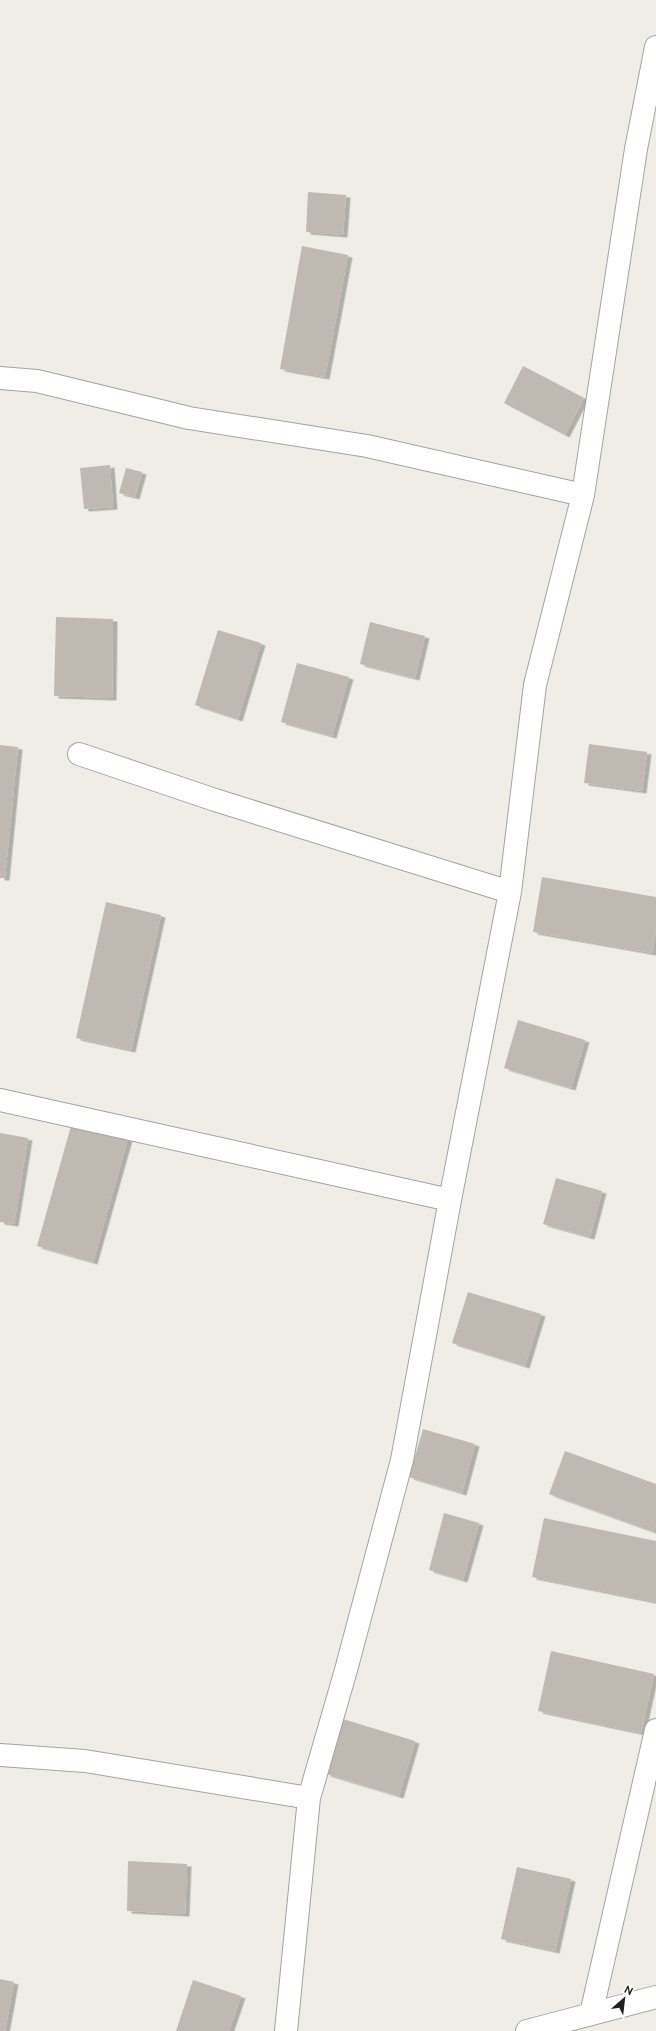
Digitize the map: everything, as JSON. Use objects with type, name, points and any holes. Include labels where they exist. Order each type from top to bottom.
[{"type":"street","points":[[286,2031],[309,1798],[346,1670],[402,1460],[450,1200],[510,892],[535,685],[583,495],[636,149],[656,47]]},
{"type":"street","points":[[0,378],[38,381],[189,418],[367,446],[583,495]]},
{"type":"street","points":[[79,754],[215,800],[510,892]]},
{"type":"street","points":[[0,1100],[450,1200]]},
{"type":"street","points":[[591,2014],[656,1730]]},
{"type":"street","points":[[0,1755],[85,1761],[309,1798]]},
{"type":"street","points":[[527,2031],[656,1997]]},
{"type":"building","points":[[308,192],[346,195],[343,235],[306,232]]},
{"type":"building","points":[[302,246],[348,255],[325,377],[280,369]]},
{"type":"building","points":[[523,366],[584,398],[565,435],[504,403]]},
{"type":"building","points":[[110,465],[113,507],[84,509],[80,468]]},
{"type":"building","points":[[126,468],[142,472],[135,497],[119,493]]},
{"type":"building","points":[[56,617],[113,619],[112,698],[54,696]]},
{"type":"building","points":[[370,622],[425,636],[415,678],[360,664]]},
{"type":"building","points":[[218,630],[261,643],[238,719],[195,705]]},
{"type":"building","points":[[297,663],[349,677],[332,736],[281,722]]},
{"type":"building","points":[[589,744],[647,752],[642,791],[584,783]]},
{"type":"building","points":[[0,745],[18,747],[5,878],[0,878]]},
{"type":"building","points":[[542,877],[656,897],[656,931],[652,953],[533,932]]},
{"type":"building","points":[[106,902],[161,915],[131,1050],[76,1038]]},
{"type":"building","points":[[518,1020],[585,1040],[571,1088],[504,1068]]},
{"type":"building","points":[[73,1119],[129,1135],[93,1262],[37,1246]]},
{"type":"building","points":[[0,1133],[28,1138],[14,1224],[0,1222]]},
{"type":"building","points":[[556,1178],[602,1191],[590,1237],[543,1224]]},
{"type":"building","points":[[468,1292],[541,1314],[525,1366],[452,1343]]},
{"type":"building","points":[[423,1429],[475,1444],[462,1493],[409,1477]]},
{"type":"building","points":[[565,1451],[656,1484],[656,1525],[654,1532],[549,1494]]},
{"type":"building","points":[[444,1513],[479,1523],[463,1580],[429,1570]]},
{"type":"building","points":[[544,1518],[656,1541],[656,1602],[532,1577]]},
{"type":"building","points":[[551,1651],[654,1674],[641,1733],[538,1711]]},
{"type":"building","points":[[343,1719],[415,1741],[399,1796],[326,1774]]},
{"type":"building","points":[[128,1861],[187,1864],[185,1914],[127,1911]]},
{"type":"building","points":[[517,1867],[571,1879],[555,1951],[501,1939]]},
{"type":"building","points":[[0,1979],[14,1982],[5,2031],[0,2031]]},
{"type":"building","points":[[193,1980],[241,1996],[229,2031],[176,2031]]}]
